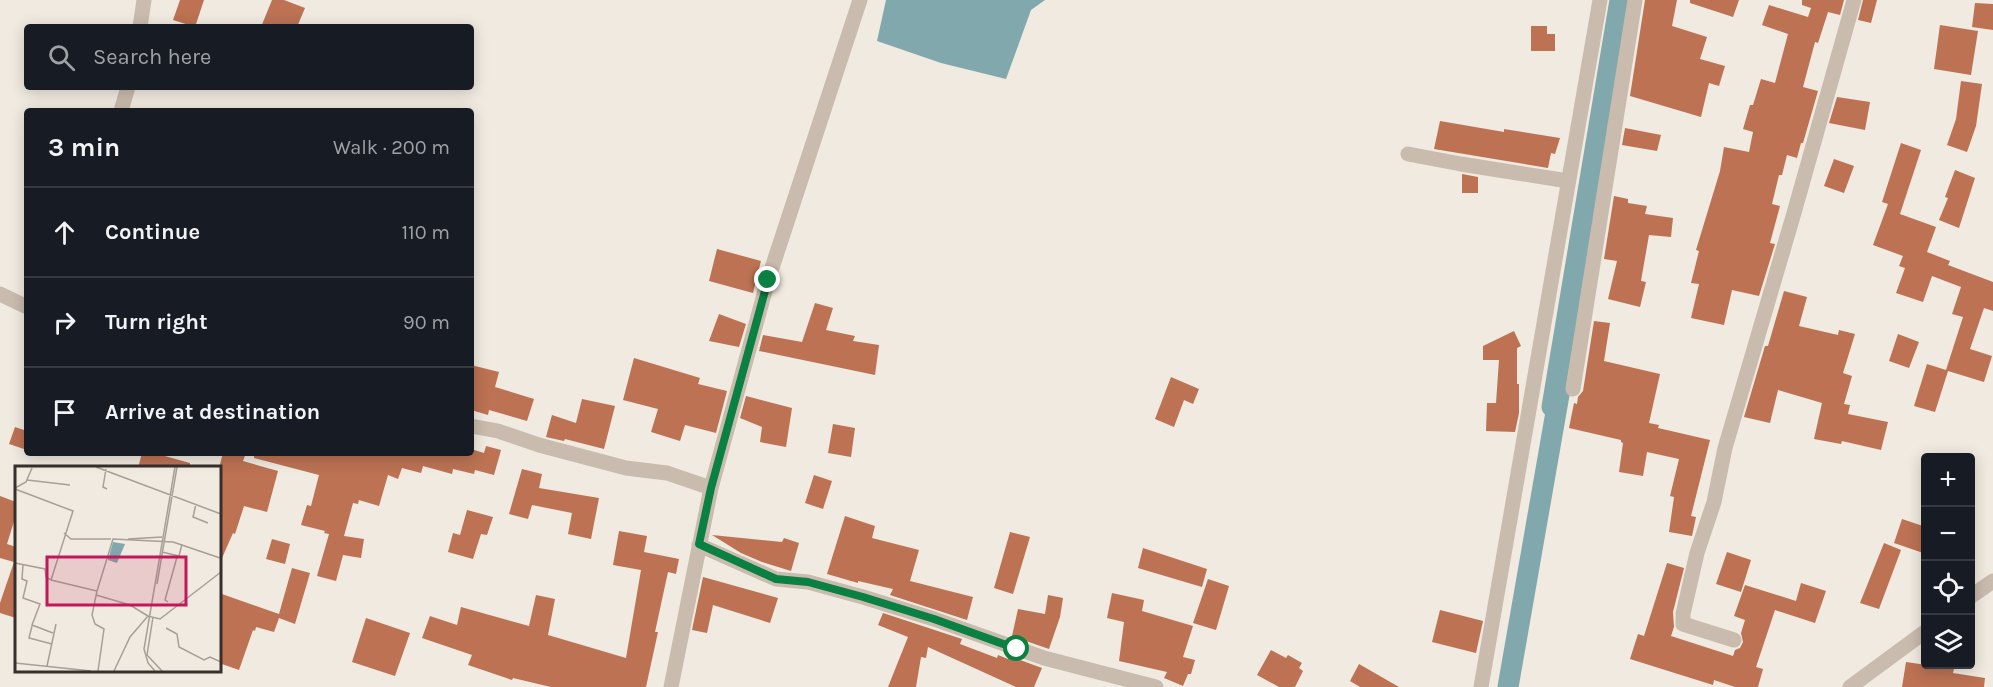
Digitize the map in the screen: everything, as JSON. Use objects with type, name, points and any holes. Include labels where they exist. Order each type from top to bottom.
[{"type":"street","points":[[140,24],[144,0]]},
{"type":"street","points":[[672,687],[711,488],[768,280],[860,0]]},
{"type":"street","points":[[1481,687],[1600,0]]},
{"type":"street","points":[[1573,389],[1635,0]]},
{"type":"street","points":[[1734,640],[1683,624],[1683,614],[1697,553],[1714,502],[1725,448],[1854,0]]},
{"type":"street","points":[[122,108],[127,90]]},
{"type":"street","points":[[1408,154],[1461,165],[1569,181]]},
{"type":"street","points":[[0,294],[24,306]]},
{"type":"street","points":[[474,427],[498,431],[539,445],[626,468],[667,472],[711,488]]},
{"type":"street","points":[[699,544],[776,579],[808,582],[863,597],[934,619],[1044,658],[1156,687]]},
{"type":"street","points":[[1975,594],[1993,581]]},
{"type":"street","points":[[1850,687],[1921,635]]},
{"type":"water","points":[[886,0],[1045,0],[1031,10],[1006,79],[941,63],[877,41]]},
{"type":"building","points":[[180,0],[204,0],[196,24],[173,20]]},
{"type":"building","points":[[272,0],[284,0],[305,8],[298,24],[262,24]]},
{"type":"building","points":[[1645,0],[1677,0],[1672,26],[1707,37],[1700,59],[1725,66],[1719,86],[1709,83],[1701,117],[1630,96]]},
{"type":"building","points":[[1690,0],[1739,0],[1733,17],[1690,3]]},
{"type":"building","points":[[1802,0],[1844,0],[1840,15],[1828,12],[1818,43],[1815,42],[1803,87],[1818,91],[1797,158],[1787,155],[1782,175],[1779,175],[1772,204],[1780,206],[1770,243],[1775,244],[1759,296],[1732,290],[1724,325],[1691,318],[1699,284],[1691,283],[1699,251],[1696,250],[1720,171],[1724,147],[1749,152],[1753,132],[1743,129],[1750,105],[1753,105],[1761,79],[1775,83],[1788,34],[1762,25],[1769,5],[1808,17],[1811,8],[1802,5]]},
{"type":"building","points":[[1863,0],[1877,0],[1871,23],[1858,20]]},
{"type":"building","points":[[1975,3],[1993,4],[1993,30],[1972,27]]},
{"type":"building","points":[[1940,25],[1978,31],[1971,75],[1934,69]]},
{"type":"building","points":[[1531,26],[1547,26],[1547,34],[1555,34],[1555,51],[1531,51]]},
{"type":"building","points":[[1961,81],[1982,84],[1976,126],[1967,152],[1947,145],[1956,119]]},
{"type":"building","points":[[1837,97],[1870,102],[1865,130],[1829,123]]},
{"type":"building","points":[[1440,121],[1504,132],[1504,129],[1560,138],[1555,154],[1551,153],[1548,168],[1434,149]]},
{"type":"building","points":[[1625,128],[1661,135],[1657,151],[1622,145]]},
{"type":"building","points":[[1901,143],[1921,150],[1900,214],[1936,227],[1927,252],[1950,261],[1948,265],[1993,282],[1993,311],[1984,308],[1970,349],[1992,356],[1984,382],[1948,371],[1935,412],[1914,406],[1927,364],[1946,370],[1963,317],[1952,314],[1961,287],[1932,276],[1923,302],[1896,293],[1905,268],[1899,266],[1903,256],[1873,245],[1888,204],[1882,202]]},
{"type":"building","points":[[1834,159],[1854,166],[1844,193],[1824,186]]},
{"type":"building","points":[[1955,170],[1975,178],[1959,228],[1939,220],[1948,198],[1945,197]]},
{"type":"building","points":[[1462,174],[1478,177],[1478,193],[1462,193]]},
{"type":"building","points":[[1614,196],[1628,199],[1628,203],[1647,206],[1645,214],[1673,218],[1671,237],[1649,235],[1641,281],[1646,282],[1640,307],[1608,299],[1617,261],[1604,259]]},
{"type":"building","points":[[717,249],[761,261],[753,293],[709,281]]},
{"type":"building","points":[[1784,291],[1807,297],[1799,326],[1838,335],[1839,330],[1855,334],[1843,373],[1852,376],[1844,404],[1850,405],[1848,414],[1888,422],[1881,450],[1842,441],[1841,444],[1814,439],[1822,403],[1778,390],[1770,423],[1744,417]]},
{"type":"building","points":[[815,303],[833,308],[826,330],[855,336],[853,341],[879,345],[875,375],[759,351],[763,335],[802,342]]},
{"type":"building","points":[[719,314],[746,324],[739,347],[709,341]]},
{"type":"building","points":[[1594,321],[1610,323],[1604,361],[1660,374],[1649,423],[1659,425],[1658,428],[1710,440],[1691,516],[1696,517],[1692,536],[1669,532],[1674,497],[1670,496],[1679,459],[1647,452],[1643,476],[1619,472],[1623,443],[1621,440],[1569,428],[1574,403],[1577,404],[1578,397],[1583,391]]},
{"type":"building","points":[[1514,331],[1521,346],[1517,348],[1519,413],[1515,432],[1486,431],[1487,403],[1496,403],[1499,360],[1483,360],[1483,346]]},
{"type":"building","points":[[1898,334],[1919,342],[1909,368],[1889,361]]},
{"type":"building","points":[[634,358],[700,378],[698,384],[727,391],[716,433],[685,425],[680,441],[651,432],[658,409],[623,400]]},
{"type":"building","points":[[474,366],[499,372],[495,387],[534,399],[527,421],[489,410],[488,415],[474,411]]},
{"type":"building","points":[[1171,377],[1199,389],[1193,404],[1184,400],[1174,427],[1155,419]]},
{"type":"building","points":[[746,396],[792,408],[786,447],[760,442],[762,427],[740,418]]},
{"type":"building","points":[[582,399],[615,406],[604,449],[565,439],[564,441],[546,437],[552,415],[576,423]]},
{"type":"building","points":[[833,424],[855,428],[851,457],[828,453]]},
{"type":"building","points":[[15,427],[24,430],[24,449],[9,444]]},
{"type":"building","points":[[486,446],[501,450],[494,475],[475,470],[474,474],[453,469],[452,474],[423,466],[421,473],[402,468],[398,479],[388,475],[379,506],[359,500],[358,504],[353,503],[344,536],[364,539],[361,558],[343,555],[336,581],[317,576],[329,534],[301,525],[307,505],[311,506],[319,475],[254,458],[254,456],[474,456],[474,450],[484,453]]},
{"type":"building","points":[[141,456],[165,456],[190,463],[190,466],[139,466]]},
{"type":"building","points":[[222,456],[245,456],[243,461],[278,471],[267,512],[244,506],[235,534],[233,533],[220,563],[220,466]]},
{"type":"building","points":[[522,469],[542,474],[539,488],[599,498],[591,539],[568,534],[572,513],[532,505],[528,519],[509,514]]},
{"type":"building","points":[[814,475],[832,481],[823,509],[805,503]]},
{"type":"building","points":[[0,496],[15,502],[15,518],[7,544],[15,547],[15,618],[0,613],[0,603],[14,562],[0,558]]},
{"type":"building","points":[[467,510],[493,517],[487,535],[481,534],[473,559],[448,552],[453,533],[460,535]]},
{"type":"building","points":[[845,516],[875,526],[872,538],[919,550],[910,581],[973,597],[967,620],[890,595],[893,589],[858,581],[858,583],[827,574]]},
{"type":"building","points":[[1902,519],[1921,525],[1921,552],[1894,543]]},
{"type":"building","points":[[619,531],[647,536],[644,552],[679,559],[676,574],[668,572],[646,687],[551,687],[513,678],[512,680],[468,665],[472,655],[422,638],[430,616],[457,625],[461,607],[529,626],[536,595],[555,599],[548,635],[626,658],[641,570],[613,565]]},
{"type":"building","points":[[1010,532],[1030,537],[1013,594],[994,588]]},
{"type":"building","points":[[712,535],[782,542],[784,538],[799,543],[791,571],[741,553]]},
{"type":"building","points":[[272,539],[290,544],[285,564],[266,559]]},
{"type":"building","points":[[1884,543],[1901,550],[1879,609],[1860,603]]},
{"type":"building","points":[[1143,548],[1207,569],[1202,587],[1138,568]]},
{"type":"building","points":[[1727,552],[1751,560],[1741,592],[1716,584]]},
{"type":"building","points":[[1667,563],[1684,568],[1673,612],[1674,627],[1671,636],[1733,656],[1735,650],[1740,648],[1743,642],[1741,633],[1745,620],[1734,616],[1745,585],[1796,601],[1801,583],[1826,591],[1815,623],[1775,610],[1756,667],[1763,669],[1758,687],[1735,687],[1714,680],[1713,685],[1630,659],[1638,634],[1644,636]]},
{"type":"building","points":[[292,568],[310,573],[295,624],[279,618],[274,632],[256,627],[239,670],[220,663],[220,593],[279,614]]},
{"type":"building","points":[[703,577],[778,598],[770,623],[713,605],[707,633],[692,630]]},
{"type":"building","points":[[1208,579],[1229,586],[1216,630],[1193,623]]},
{"type":"building","points":[[1112,593],[1144,600],[1142,611],[1193,626],[1183,657],[1195,660],[1191,674],[1188,674],[1183,686],[1164,678],[1167,672],[1119,661],[1124,622],[1107,618]]},
{"type":"building","points":[[1048,595],[1063,598],[1060,617],[1049,649],[1012,636],[1018,609],[1045,614]]},
{"type":"building","points":[[1440,610],[1483,621],[1476,653],[1432,642]]},
{"type":"building","points":[[883,613],[962,639],[960,644],[997,658],[998,655],[1008,659],[1009,656],[1042,668],[1034,687],[1016,687],[928,647],[926,658],[921,657],[916,687],[888,687],[908,637],[878,625]]},
{"type":"building","points":[[366,618],[410,633],[395,676],[352,662]]},
{"type":"building","points":[[1271,650],[1286,658],[1288,655],[1302,663],[1299,668],[1303,671],[1295,687],[1279,687],[1257,675]]},
{"type":"building","points":[[1906,662],[1921,664],[1921,669],[1954,669],[1953,673],[1985,678],[1984,687],[1902,687]]},
{"type":"building","points":[[1359,664],[1399,687],[1360,687],[1350,681]]},
{"type":"waterway","points":[[1552,407],[1620,0]]},
{"type":"waterway","points":[[1508,687],[1559,395]]},
{"type":"route","points":[[768,280],[711,488],[699,544],[776,579],[808,582],[863,597],[934,619],[1017,649]]}]
